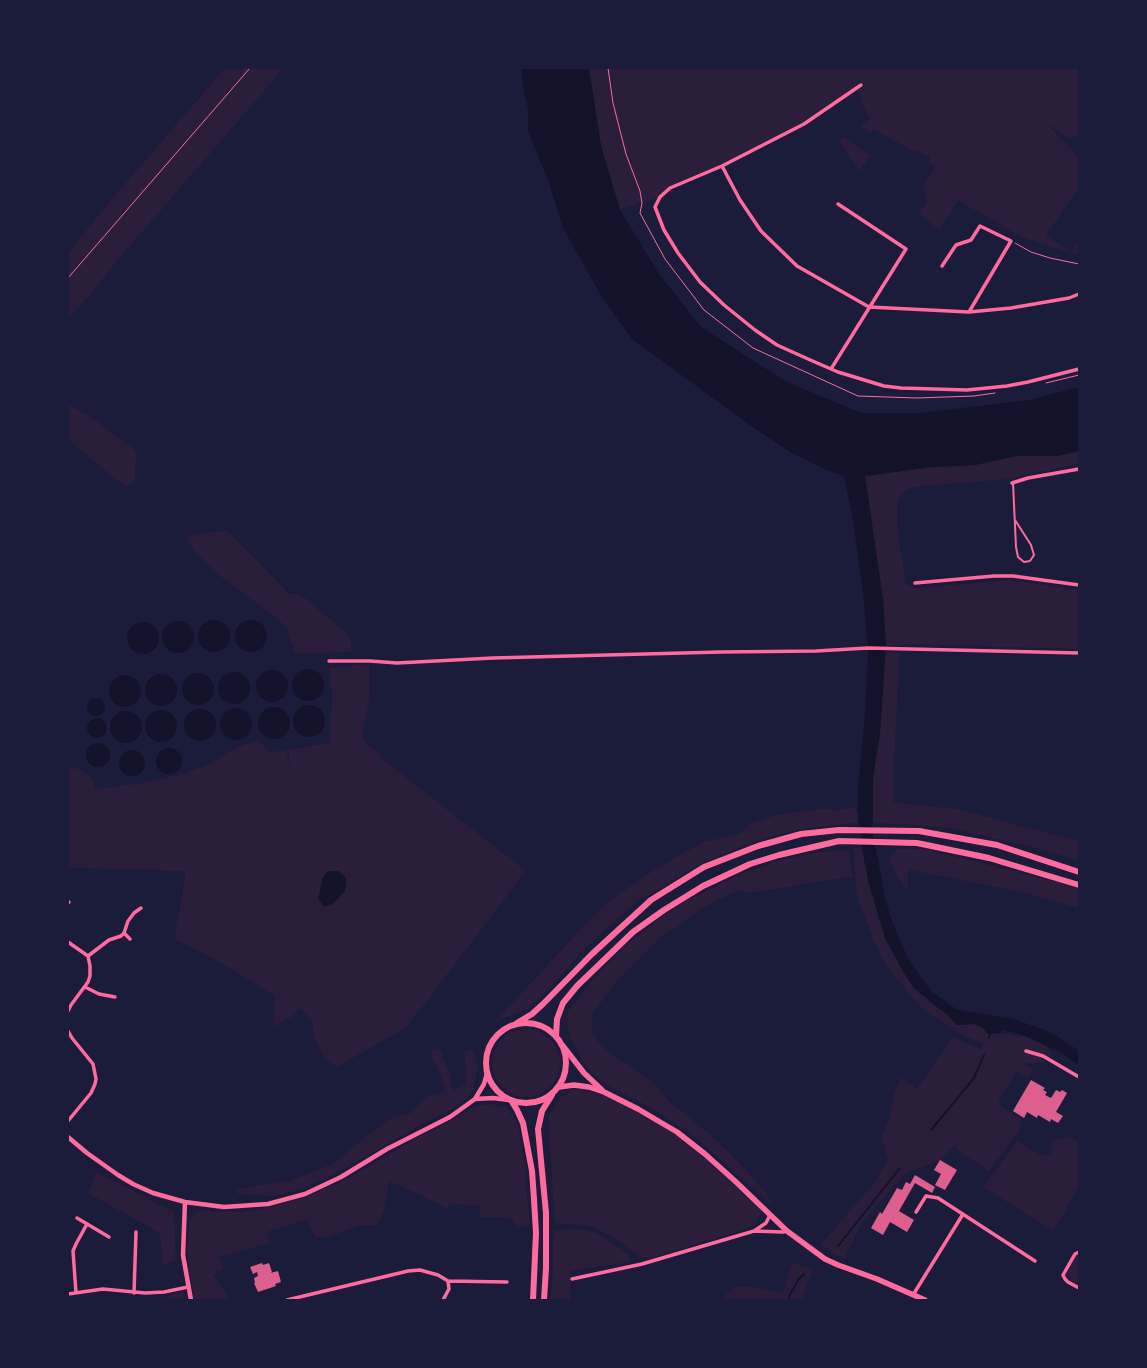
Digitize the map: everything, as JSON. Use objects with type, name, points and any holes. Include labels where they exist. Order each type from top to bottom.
[{"type":"highway","points":[[553,1094],[534,1103],[522,1103],[510,1100],[499,1093],[491,1084],[487,1073],[487,1052],[492,1042],[498,1033],[532,1014],[592,954],[651,900],[704,867],[758,846],[801,834],[839,830],[919,831],[997,845],[1079,872]]},
{"type":"highway","points":[[556,1036],[557,1019],[563,1004],[577,986],[632,932],[703,886],[750,864],[804,848],[839,841],[917,843],[989,858],[1079,885]]},
{"type":"highway","points":[[518,1023],[528,1022],[539,1024],[548,1029],[556,1036],[563,1046],[566,1056],[564,1077],[559,1087],[542,1111],[538,1129],[546,1213],[547,1261],[544,1300]]},
{"type":"highway","points":[[510,1100],[523,1123],[528,1146],[532,1178],[536,1233],[533,1300]]},
{"type":"main road","points":[[563,1046],[584,1073],[604,1092]]},
{"type":"main road","points":[[559,1087],[574,1085],[589,1087],[604,1092],[638,1109],[677,1132],[705,1154],[787,1231],[816,1252],[838,1266],[877,1278],[925,1300]]},
{"type":"street","points":[[861,86],[804,124],[722,166],[670,188],[660,198],[655,207],[664,230],[678,253],[700,282],[724,305],[755,330],[778,345],[831,369],[884,386],[895,388],[967,390],[1007,386],[1079,369]]},
{"type":"street","points":[[722,166],[740,200],[761,231],[797,266],[869,307],[969,312],[1011,308],[1069,298],[1079,294]]},
{"type":"street","points":[[831,369],[906,249],[838,204]]},
{"type":"street","points":[[942,266],[956,245],[971,240],[980,226],[1011,241],[969,312]]},
{"type":"street","points":[[1012,483],[1028,478],[1079,469]]},
{"type":"street","points":[[915,583],[994,576],[1013,576],[1079,585]]},
{"type":"street","points":[[329,661],[370,661],[397,663],[493,658],[816,651],[869,648],[899,650],[1079,653]]},
{"type":"street","points":[[88,956],[109,940],[121,936],[124,933],[128,921],[141,908]]},
{"type":"street","points":[[124,933],[130,939]]},
{"type":"street","points":[[68,942],[88,956],[90,976],[85,987],[73,1001],[68,1012]]},
{"type":"street","points":[[85,987],[99,994],[115,997]]},
{"type":"street","points":[[68,1031],[94,1064],[96,1079],[91,1093],[68,1121]]},
{"type":"street","points":[[1026,1051],[1043,1056],[1079,1077]]},
{"type":"street","points":[[68,1137],[112,1171],[133,1184],[153,1193],[185,1202],[224,1207],[268,1204],[305,1194],[341,1177],[387,1149],[450,1117],[475,1099],[484,1084],[487,1073]]},
{"type":"street","points":[[475,1099],[493,1098],[510,1100]]},
{"type":"street","points":[[916,1212],[926,1196],[938,1198],[1035,1261]]},
{"type":"street","points":[[185,1202],[183,1255],[191,1300]]},
{"type":"street","points":[[913,1295],[963,1214]]},
{"type":"street","points":[[572,1279],[642,1264],[754,1231],[766,1223],[770,1215]]},
{"type":"street","points":[[77,1218],[109,1237]]},
{"type":"street","points":[[76,1293],[73,1251],[87,1224]]},
{"type":"street","points":[[754,1231],[787,1231]]},
{"type":"street","points":[[134,1293],[136,1232]]},
{"type":"street","points":[[1079,1252],[1075,1254],[1064,1275],[1068,1282],[1079,1288]]},
{"type":"street","points":[[287,1300],[408,1271],[420,1270],[438,1275],[448,1282],[507,1282]]},
{"type":"street","points":[[443,1300],[449,1289],[448,1282]]},
{"type":"street","points":[[68,1294],[103,1289],[134,1293],[160,1292],[188,1287]]},
{"type":"lane","points":[[1012,483],[1016,547],[1018,557],[1024,562],[1030,561],[1034,555],[1031,545],[1015,520]]},
{"type":"path","points":[[68,278],[250,68]]},
{"type":"path","points":[[608,68],[613,104],[626,154],[640,191],[642,203],[640,213]]},
{"type":"path","points":[[1011,241],[1031,252],[1050,258],[1079,264]]},
{"type":"shaded area","points":[[225,68],[284,68],[110,269],[93,292],[68,320],[68,253],[110,201]]},
{"type":"shaded area","points":[[521,68],[589,68],[601,146],[620,210],[659,274],[701,327],[785,381],[861,413],[921,413],[1029,400],[1079,387],[1079,451],[1057,456],[1016,456],[975,465],[932,467],[865,476],[883,600],[886,646],[880,733],[873,778],[873,823],[858,823],[858,786],[865,716],[868,651],[864,600],[852,514],[844,476],[824,469],[790,452],[750,425],[632,339],[603,299],[563,228],[549,183],[528,131],[528,109]]},
{"type":"shaded area","points":[[589,68],[1079,68],[1079,138],[1076,136],[1069,139],[1047,124],[1079,158],[1079,188],[1046,235],[1070,252],[1079,242],[1079,255],[1044,245],[1015,234],[992,219],[958,201],[939,231],[927,219],[919,214],[927,201],[923,185],[935,167],[928,162],[930,158],[916,150],[914,152],[874,129],[871,133],[859,125],[870,119],[863,106],[858,90],[863,87],[866,80],[861,86],[798,127],[769,143],[670,188],[660,197],[620,210],[601,146]]},
{"type":"shaded area","points":[[844,137],[871,155],[859,171],[839,140]]},
{"type":"shaded area","points":[[68,405],[88,415],[135,450],[136,458],[134,482],[125,486],[68,439]]},
{"type":"shaded area","points":[[1079,451],[1079,464],[1027,474],[1010,479],[914,487],[907,490],[900,496],[897,505],[898,533],[905,581],[907,585],[915,588],[1009,580],[1079,590],[1079,649],[907,644],[886,646],[883,600],[865,476],[932,467],[975,465],[1016,456],[1057,456]]},
{"type":"shaded area","points":[[228,531],[289,594],[299,593],[349,635],[352,652],[295,654],[287,629],[278,619],[223,578],[194,551],[186,537],[209,532]]},
{"type":"shaded area","points":[[214,620],[223,623],[227,627],[230,636],[227,645],[223,649],[214,652],[205,649],[201,645],[198,636],[201,627],[205,623]]},
{"type":"shaded area","points":[[251,620],[260,623],[264,627],[267,636],[264,645],[260,649],[251,652],[242,649],[238,645],[235,636],[238,627],[242,623]]},
{"type":"shaded area","points":[[178,621],[187,624],[191,628],[194,637],[191,646],[187,650],[178,653],[169,650],[165,646],[162,637],[165,628],[169,624]]},
{"type":"shaded area","points":[[143,622],[152,625],[156,629],[159,638],[156,647],[152,651],[143,654],[134,651],[130,647],[127,638],[130,629],[134,625]]},
{"type":"shaded area","points":[[885,652],[900,653],[893,775],[893,802],[957,809],[1079,841],[1079,861],[1036,848],[950,828],[873,823],[873,778],[880,733]]},
{"type":"shaded area","points":[[369,664],[370,695],[362,735],[367,744],[381,754],[380,757],[526,871],[407,1027],[337,1067],[325,1058],[314,1039],[313,1021],[299,1008],[291,1017],[273,1027],[275,996],[223,964],[175,939],[186,871],[68,868],[68,769],[78,768],[93,779],[96,789],[144,783],[185,773],[210,764],[233,749],[259,740],[270,752],[286,750],[292,776],[288,750],[330,743],[332,691],[329,668]]},
{"type":"shaded area","points":[[308,669],[317,672],[321,676],[324,685],[321,694],[317,698],[308,701],[299,698],[295,694],[292,685],[295,676],[299,672]]},
{"type":"shaded area","points":[[272,670],[281,673],[285,677],[288,686],[285,695],[281,699],[272,702],[263,699],[259,695],[256,686],[259,677],[263,673]]},
{"type":"shaded area","points":[[234,672],[243,675],[247,679],[250,688],[247,697],[243,701],[234,704],[225,701],[221,697],[218,688],[221,679],[225,675]]},
{"type":"shaded area","points":[[198,673],[207,676],[211,680],[214,689],[211,698],[207,702],[198,705],[189,702],[185,698],[182,689],[185,680],[189,676]]},
{"type":"shaded area","points":[[161,674],[170,677],[174,681],[177,690],[174,699],[170,703],[161,706],[152,703],[148,699],[145,690],[148,681],[152,677]]},
{"type":"shaded area","points":[[125,675],[134,678],[138,682],[141,691],[138,700],[134,704],[125,707],[116,704],[112,700],[109,691],[112,682],[116,678]]},
{"type":"shaded area","points":[[92,698],[100,698],[105,703],[103,714],[100,716],[92,716],[87,711],[87,703]]},
{"type":"shaded area","points":[[309,705],[318,708],[322,712],[325,721],[322,730],[318,734],[309,737],[300,734],[296,730],[293,721],[296,712],[300,708]]},
{"type":"shaded area","points":[[274,707],[283,710],[287,714],[290,723],[287,732],[283,736],[274,739],[265,736],[261,732],[258,723],[261,714],[265,710]]},
{"type":"shaded area","points":[[236,708],[245,711],[249,715],[252,724],[249,733],[245,737],[236,740],[227,737],[223,733],[220,724],[223,715],[227,711]]},
{"type":"shaded area","points":[[200,709],[209,712],[213,716],[216,725],[213,734],[209,738],[200,741],[191,738],[187,734],[184,725],[187,716],[191,712]]},
{"type":"shaded area","points":[[161,710],[170,713],[174,717],[177,726],[174,735],[170,739],[161,742],[152,739],[148,735],[145,726],[148,717],[152,713]]},
{"type":"shaded area","points":[[126,711],[135,714],[139,718],[142,727],[139,736],[135,740],[126,743],[117,740],[113,736],[110,727],[113,718],[117,714]]},
{"type":"shaded area","points":[[97,718],[104,721],[107,728],[104,735],[97,738],[90,735],[87,728],[90,721]]},
{"type":"shaded area","points":[[93,743],[103,743],[110,750],[110,760],[103,767],[93,767],[86,760],[86,750]]},
{"type":"shaded area","points":[[169,748],[178,752],[182,761],[178,770],[169,774],[160,770],[156,761],[160,752]]},
{"type":"shaded area","points":[[132,750],[141,754],[145,763],[141,772],[132,776],[123,772],[119,763],[123,754]]},
{"type":"shaded area","points":[[858,806],[858,823],[791,831],[744,845],[695,867],[646,897],[641,898],[581,952],[560,977],[528,1009],[495,1022],[603,906],[654,870],[701,843],[741,833],[749,824],[776,815],[819,809],[841,810]]},
{"type":"shaded area","points":[[853,848],[862,848],[868,880],[885,938],[914,988],[947,1014],[957,1025],[974,1024],[983,1028],[988,1034],[1000,1033],[1023,1036],[1043,1044],[1052,1054],[1042,1063],[1022,1063],[1034,1069],[1028,1078],[1017,1071],[998,1101],[1004,1109],[1021,1119],[1020,1130],[989,1171],[954,1148],[963,1137],[940,1160],[905,1174],[861,1224],[845,1258],[836,1255],[821,1244],[877,1180],[888,1159],[881,1137],[890,1116],[894,1095],[900,1077],[917,1089],[952,1037],[982,1049],[983,1044],[958,1033],[922,1008],[887,967],[872,937],[860,904],[856,886]]},
{"type":"shaded area","points":[[862,848],[876,848],[885,899],[893,924],[907,956],[932,992],[956,1009],[1013,1019],[1050,1032],[1079,1051],[1079,1065],[1060,1052],[1023,1035],[1003,1030],[1000,1033],[988,1034],[983,1028],[974,1024],[957,1025],[947,1014],[914,988],[885,938],[868,880]]},
{"type":"shaded area","points":[[898,849],[929,850],[1079,889],[1079,908],[1021,892],[909,870],[907,890],[897,877],[889,858]]},
{"type":"shaded area","points":[[842,850],[849,851],[853,877],[750,893],[737,891],[704,907],[660,938],[618,980],[592,1014],[592,1032],[603,1048],[653,1082],[669,1101],[704,1129],[730,1153],[766,1192],[773,1206],[690,1133],[651,1108],[607,1085],[595,1076],[586,1066],[572,1041],[567,1025],[568,1011],[589,984],[628,943],[674,908],[741,874],[778,861],[814,853]]},
{"type":"shaded area","points":[[328,871],[338,871],[346,878],[345,891],[334,903],[324,907],[318,899],[323,877]]},
{"type":"shaded area","points":[[526,1029],[539,1032],[550,1039],[557,1050],[560,1063],[557,1076],[550,1087],[539,1094],[526,1097],[513,1094],[502,1087],[495,1076],[492,1063],[495,1050],[502,1039],[513,1032]]},
{"type":"shaded area","points":[[433,1048],[440,1049],[450,1075],[453,1091],[465,1084],[466,1070],[464,1052],[472,1049],[475,1055],[477,1068],[476,1079],[471,1094],[457,1106],[338,1172],[302,1189],[278,1195],[265,1196],[238,1194],[236,1189],[290,1181],[335,1163],[364,1138],[393,1117],[411,1113],[426,1097],[445,1092],[444,1085],[431,1054]]},
{"type":"shaded area","points":[[575,1089],[599,1093],[634,1109],[662,1125],[713,1164],[762,1211],[755,1225],[650,1258],[640,1257],[619,1241],[595,1228],[555,1223],[548,1118],[561,1097]]},
{"type":"shaded area","points":[[489,1104],[506,1107],[516,1121],[524,1162],[530,1226],[517,1226],[511,1218],[481,1217],[479,1206],[451,1204],[447,1208],[399,1185],[389,1182],[384,1211],[378,1225],[360,1226],[327,1237],[316,1238],[307,1220],[267,1232],[270,1243],[219,1257],[224,1268],[214,1276],[231,1300],[195,1300],[188,1260],[188,1233],[190,1220],[194,1214],[204,1210],[227,1212],[254,1211],[297,1200],[316,1193],[351,1177],[416,1138],[438,1128],[476,1106]]},
{"type":"shaded area","points":[[1069,1136],[1079,1141],[1079,1186],[1054,1231],[983,1187],[1017,1141],[1040,1155],[1050,1154],[1053,1142],[1057,1139],[1063,1139]]},
{"type":"shaded area","points":[[96,1172],[174,1212],[176,1260],[163,1265],[160,1233],[88,1193]]},
{"type":"shaded area","points":[[572,1229],[586,1230],[597,1233],[629,1254],[630,1262],[571,1271],[570,1300],[550,1300],[552,1288],[554,1231]]},
{"type":"shaded area","points":[[1079,1254],[1079,1285],[1066,1277],[1066,1275],[1073,1260]]},
{"type":"shaded area","points":[[792,1263],[813,1269],[803,1297],[808,1300],[725,1300],[726,1294],[736,1287],[750,1287],[783,1293]]},
{"type":"shaded area","points":[[184,1291],[185,1300],[169,1300],[168,1296]]},
{"type":"building","points":[[1031,1080],[1045,1088],[1043,1090],[1047,1092],[1045,1095],[1051,1098],[1056,1090],[1060,1092],[1062,1090],[1067,1093],[1056,1112],[1063,1116],[1058,1123],[1051,1119],[1050,1122],[1038,1115],[1037,1118],[1027,1112],[1024,1118],[1013,1111]]},
{"type":"building","points":[[940,1160],[957,1170],[945,1190],[935,1185],[941,1174],[934,1170]]},
{"type":"building","points":[[915,1175],[935,1187],[932,1193],[915,1183],[899,1211],[914,1220],[907,1232],[890,1222],[883,1235],[871,1228],[880,1212],[882,1214],[897,1188],[902,1190],[906,1182],[910,1184]]},
{"type":"building","points":[[262,1263],[263,1265],[269,1263],[272,1272],[270,1273],[278,1271],[281,1282],[275,1284],[276,1286],[258,1292],[254,1283],[254,1278],[258,1276],[257,1272],[253,1274],[250,1267]]},
{"type":"waterway","points":[[863,808],[871,863]]},
{"type":"waterway","points":[[989,1038],[991,1031]]},
{"type":"waterway","points":[[931,1130],[974,1078],[984,1055]]},
{"type":"waterway","points":[[838,1246],[900,1168]]},
{"type":"waterway","points":[[789,1300],[790,1294],[798,1280],[804,1274]]},
{"type":"waterway","points":[[762,1300],[771,1300]]}]
